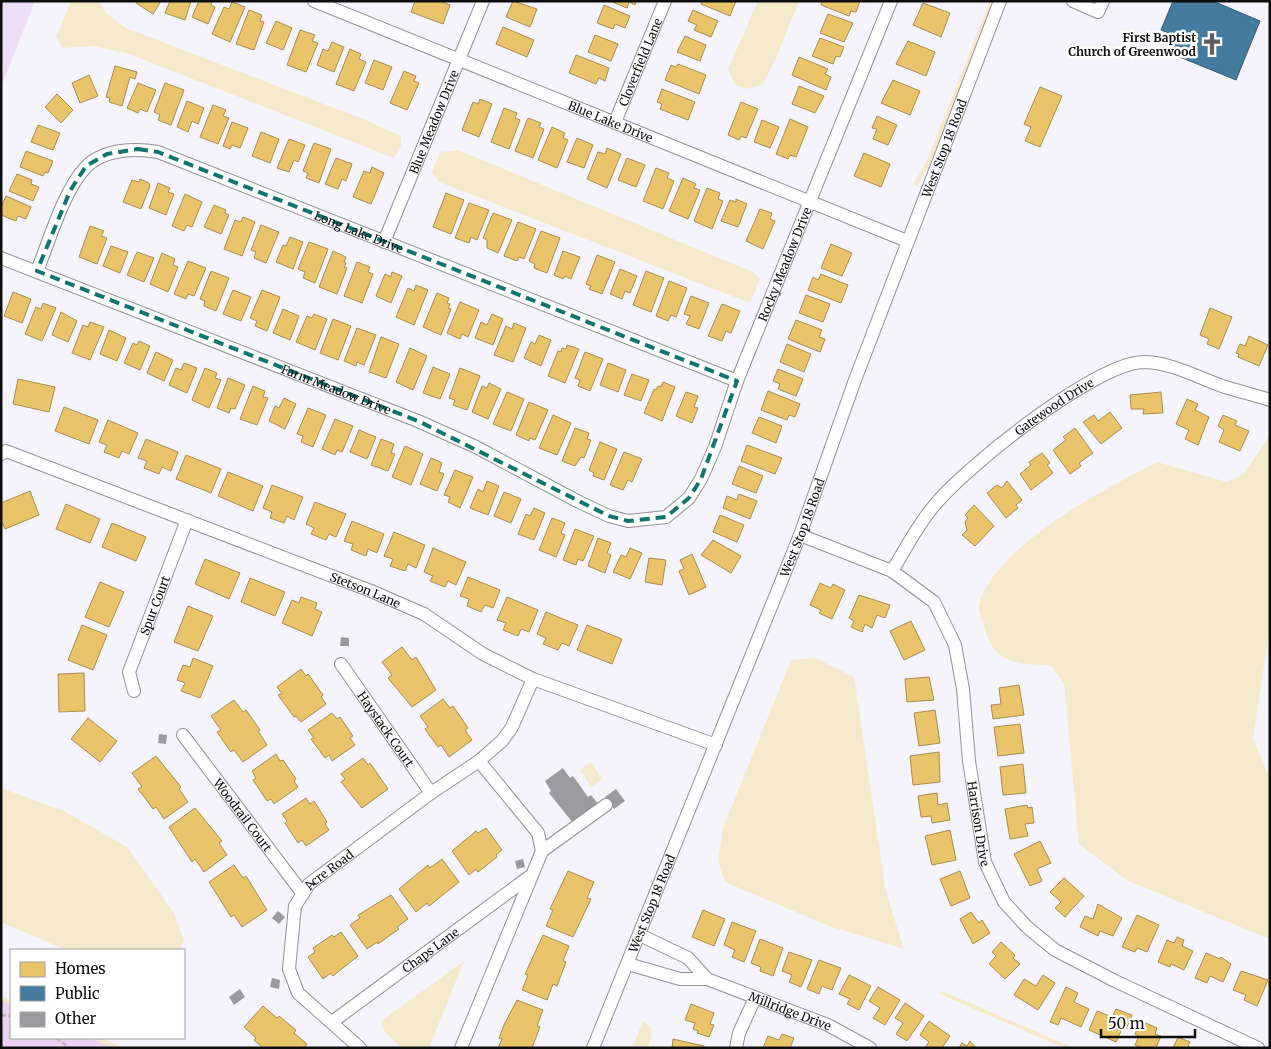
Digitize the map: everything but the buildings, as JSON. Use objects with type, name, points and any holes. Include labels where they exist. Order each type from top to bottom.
[{"type":"street","name":"Blue Lake Drive","points":[[314,1],[908,240]]},
{"type":"street","name":"Blue Meadow Drive","points":[[384,242],[483,1]]},
{"type":"street","name":"Cloverfield Lane","points":[[615,122],[666,1]]},
{"type":"street","name":"Rocky Meadow Drive","points":[[666,517],[689,498],[702,479],[737,381],[891,1]]},
{"type":"street","name":"West Stop 18 Road","points":[[593,1048],[800,535],[908,240],[1000,1]]},
{"type":"street","points":[[1072,1],[1098,12],[1103,1]]},
{"type":"street","name":"Long Lake Drive","points":[[37,271],[70,190],[86,166],[107,154],[138,149],[158,152],[737,381]]},
{"type":"street","name":"Farm Meadow Drive","points":[[1,258],[418,421],[476,447],[609,516],[628,521],[666,517]]},
{"type":"street","name":"Gatewood Drive","points":[[892,571],[932,507],[981,459],[1070,394],[1103,374],[1142,362],[1175,367],[1225,387],[1270,400]]},
{"type":"street","name":"Stetson Lane","points":[[4,452],[372,591],[424,614],[483,654],[533,680],[716,745]]},
{"type":"street","name":"Spur Court","points":[[134,691],[129,672],[187,520]]},
{"type":"street","name":"Harrison Drive","points":[[800,535],[892,571],[934,602],[955,645],[963,689],[969,761],[985,862],[1004,902],[1027,927],[1055,950],[1115,981],[1258,1048]]},
{"type":"street","name":"Haystack Court","points":[[341,664],[431,793]]},
{"type":"street","name":"Acre Road","points":[[360,1048],[298,993],[288,969],[295,906],[309,884],[431,793],[479,761],[502,741],[512,726],[533,680]]},
{"type":"street","name":"Woodrail Court","points":[[183,735],[303,894]]},
{"type":"street","points":[[479,761],[538,833],[542,851]]},
{"type":"street","points":[[461,1048],[542,851],[606,805]]},
{"type":"street","name":"Chaps Lane","points":[[332,1022],[530,878]]},
{"type":"street","name":"Millridge Drive","points":[[640,935],[688,958],[707,979]]},
{"type":"street","name":"Millridge Drive","points":[[628,964],[680,980],[707,979],[828,1025],[870,1048]]},
{"type":"street","points":[[736,1048],[739,1033],[755,998]]},
{"type":"path","points":[[57,1039],[70,1048]]},
{"type":"highlighted area","points":[[138,149],[158,152],[737,381],[701,479],[689,498],[666,517],[628,521],[609,516],[418,421],[37,271],[70,191],[86,166],[107,154]]},
{"type":"shaded area","points":[[1,1],[35,1],[1,87]]},
{"type":"shaded area","points":[[71,1],[99,1],[106,13],[126,28],[363,119],[401,136],[401,146],[394,158],[129,54],[93,46],[63,48],[56,37]]},
{"type":"shaded area","points":[[758,1],[799,1],[779,51],[763,84],[747,89],[734,84],[728,69]]},
{"type":"shaded area","points":[[458,150],[753,272],[760,279],[750,303],[439,182],[432,172],[440,152]]},
{"type":"shaded area","points":[[1270,435],[1270,626],[1253,738],[1270,779],[1270,939],[1128,881],[1079,844],[1064,683],[1051,666],[1017,662],[1008,660],[1000,655],[988,639],[980,615],[979,604],[989,582],[1007,561],[1029,540],[1082,503],[1157,462],[1227,482],[1243,475]]},
{"type":"shaded area","points":[[815,658],[854,677],[886,892],[904,949],[829,926],[725,882],[718,861],[723,828],[791,660]]},
{"type":"shaded area","points":[[591,762],[602,779],[591,787],[580,770]]},
{"type":"shaded area","points":[[1,788],[64,811],[127,847],[174,913],[184,941],[180,949],[64,949],[1,922]]},
{"type":"shaded area","points":[[464,961],[429,1048],[402,1048],[385,1032],[382,1023],[384,1019]]},
{"type":"shaded area","points":[[1,998],[10,1002],[10,1039],[97,1039],[119,1048],[1,1048]]},
{"type":"shaded area","points":[[643,1021],[652,1029],[649,1048],[632,1048]]},
{"type":"waterway","points":[[916,184],[928,163],[992,1]]},
{"type":"waterway","points":[[942,993],[1069,1048]]},
{"type":"waterway","points":[[1,998],[10,1002]]},
{"type":"waterway","points":[[97,1039],[119,1048]]},
{"type":"place","name":"First Baptist Church of Greenwood","points":[[1212,44]]}]
